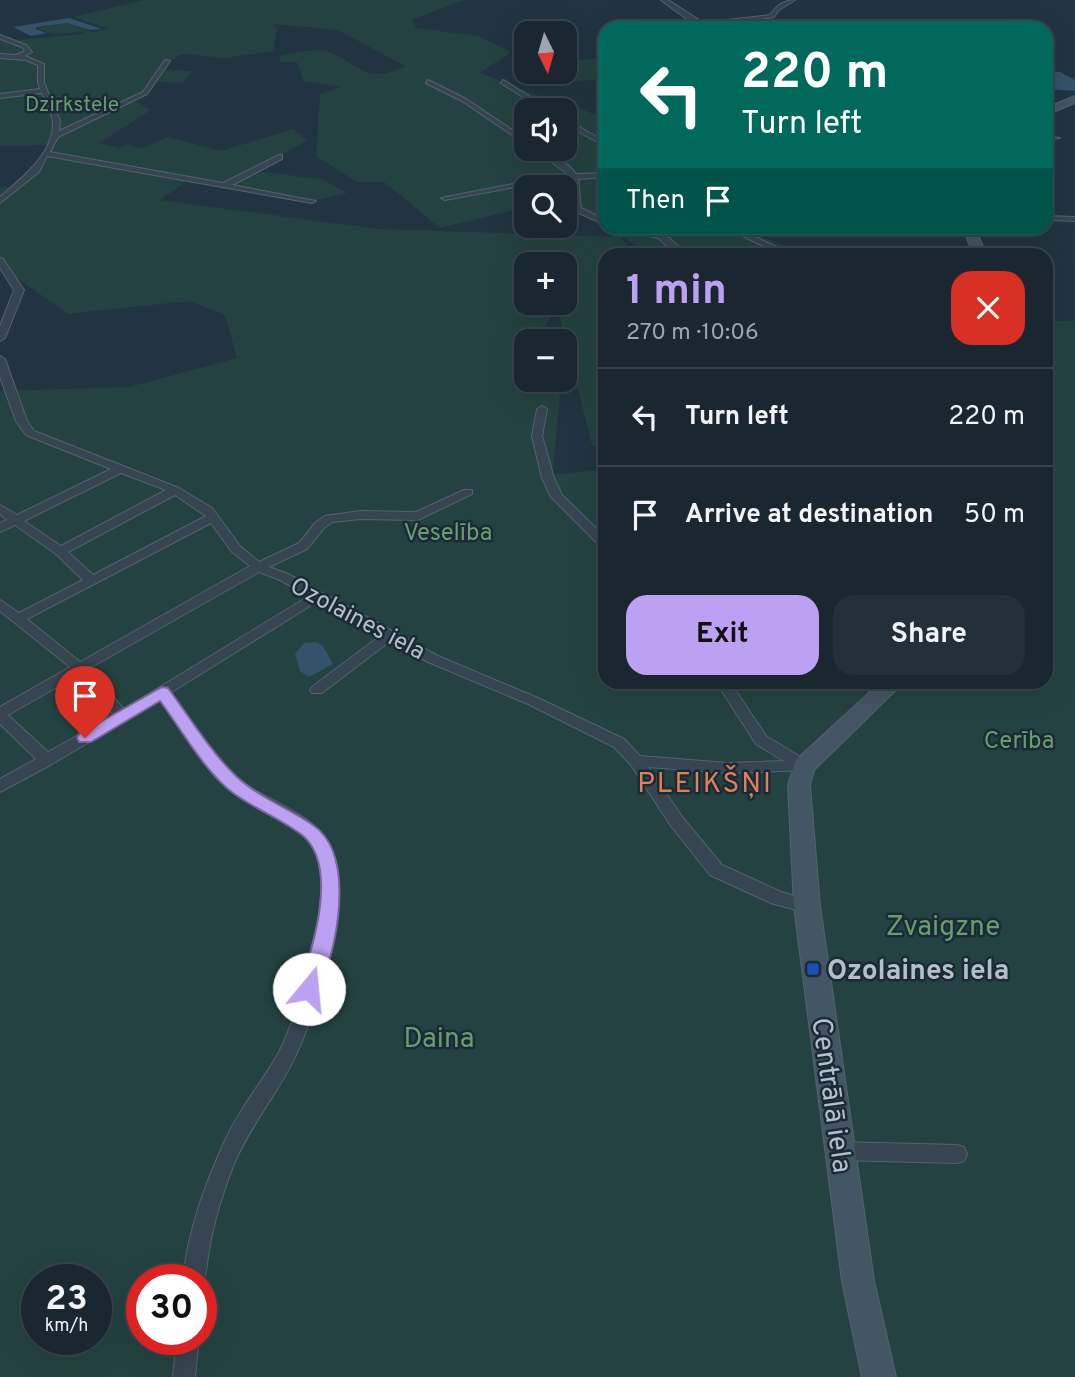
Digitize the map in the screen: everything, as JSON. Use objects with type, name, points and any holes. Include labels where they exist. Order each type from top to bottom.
[{"type":"street","points":[[664,0],[698,21]]},
{"type":"street","points":[[733,21],[772,16],[777,9],[792,0]]},
{"type":"street","points":[[0,37],[24,46],[29,52],[18,57]]},
{"type":"street","points":[[0,56],[18,57],[41,64],[40,83],[57,121],[55,136],[29,178],[0,201]]},
{"type":"street","points":[[55,136],[137,99],[145,93],[167,61]]},
{"type":"street","points":[[428,82],[457,96],[514,134]]},
{"type":"street","points":[[503,82],[529,98]]},
{"type":"street","points":[[0,96],[44,91]]},
{"type":"street","points":[[1053,109],[1075,99]]},
{"type":"street","points":[[577,128],[598,140]]},
{"type":"street","points":[[46,154],[312,201]]},
{"type":"street","points":[[225,185],[279,158]]},
{"type":"street","points":[[554,161],[572,175]]},
{"type":"street","points":[[577,177],[598,176]]},
{"type":"street","points":[[445,198],[514,185]]},
{"type":"street","points":[[577,209],[598,220]]},
{"type":"street","points":[[1053,218],[1075,219]]},
{"type":"street","points":[[656,235],[666,235]]},
{"type":"street","points":[[746,235],[774,248]]},
{"type":"street","points":[[661,236],[675,248]]},
{"type":"street","points":[[0,261],[19,290],[0,338]]},
{"type":"street","name":"Ozolaines iela","points":[[0,359],[5,392],[20,424],[30,433],[175,490],[214,517],[236,549],[258,567],[318,596],[433,659],[533,701],[619,743],[636,761],[677,822],[716,870],[777,898],[807,906]]},
{"type":"street","points":[[542,409],[537,436],[548,478],[557,497],[598,537]]},
{"type":"street","points":[[0,528],[122,468]]},
{"type":"street","points":[[60,551],[175,490]]},
{"type":"street","points":[[47,760],[0,715],[78,667],[258,567],[303,546],[320,525],[329,519],[418,516],[468,492]]},
{"type":"street","points":[[0,509],[60,551],[92,581]]},
{"type":"street","points":[[18,619],[214,517]]},
{"type":"street","points":[[0,786],[123,716],[318,596]]},
{"type":"street","points":[[0,604],[78,667],[123,716]]},
{"type":"street","points":[[317,690],[390,635]]},
{"type":"street","points":[[728,689],[761,740],[804,765]]},
{"type":"street","points":[[636,761],[728,768],[804,765],[886,689]]},
{"type":"street","points":[[162,692],[225,776],[240,789],[310,831],[325,849],[329,868],[330,903],[321,951],[288,1053],[233,1145],[209,1209],[197,1264]]},
{"type":"street","name":"Centrālā iela","points":[[804,765],[799,785],[807,906],[858,1281],[879,1377]]},
{"type":"street","points":[[840,1151],[957,1154]]},
{"type":"street","points":[[184,1377],[186,1355]]},
{"type":"green space","points":[[144,0],[464,0],[413,19],[416,28],[478,36],[511,52],[480,73],[545,98],[514,98],[514,161],[577,161],[577,107],[598,116],[598,222],[577,210],[577,175],[514,175],[514,210],[440,228],[384,182],[357,182],[316,156],[320,94],[342,87],[304,81],[297,62],[280,62],[279,56],[324,51],[372,74],[391,72],[405,66],[338,30],[273,24],[277,29],[273,51],[224,58],[182,54],[170,61],[166,70],[192,71],[183,83],[157,82],[135,101],[151,110],[99,143],[120,148],[128,144],[141,149],[168,137],[221,151],[293,129],[307,140],[255,171],[321,179],[347,193],[304,203],[260,192],[187,181],[160,200],[378,229],[514,233],[514,238],[620,237],[630,248],[598,248],[598,447],[592,445],[577,386],[577,329],[563,329],[559,315],[577,315],[577,252],[514,252],[514,315],[552,315],[543,329],[514,329],[514,392],[560,392],[553,474],[598,471],[598,689],[1053,689],[1053,321],[1075,321],[1075,1377],[0,1377],[0,391],[129,387],[237,358],[225,315],[189,301],[68,314],[0,266],[0,187],[17,188],[50,145],[0,146],[0,36],[14,40],[84,34],[52,34],[37,28],[67,23],[92,32],[108,29],[73,17]]},
{"type":"green space","points":[[598,59],[598,80],[578,81],[578,60]]},
{"type":"green space","points":[[620,235],[758,235],[789,248],[639,248]]},
{"type":"water","points":[[69,18],[102,29],[90,30],[67,23],[37,27],[35,29],[47,33],[31,36],[13,27]]},
{"type":"water","points":[[1053,71],[1075,80],[1075,91],[1053,89]]},
{"type":"water","points":[[317,642],[323,646],[333,664],[309,677],[300,671],[295,654],[304,643]]},
{"type":"place","name":"Ozolaines iela","points":[[813,969]]},
{"type":"district","name":"PLEIKŠŅI","points":[[705,782]]},
{"type":"route","points":[[85,738],[162,692],[225,776],[240,789],[310,831],[325,849],[329,868],[330,903],[321,951],[309,989]]},
{"type":"park label","name":"Dzirkstele","points":[[72,104]]},
{"type":"park label","name":"Veselība","points":[[448,532]]},
{"type":"park label","name":"Cerība","points":[[1019,740]]},
{"type":"park label","name":"Zvaigzne","points":[[943,925]]},
{"type":"park label","name":"Daina","points":[[439,1037]]}]
